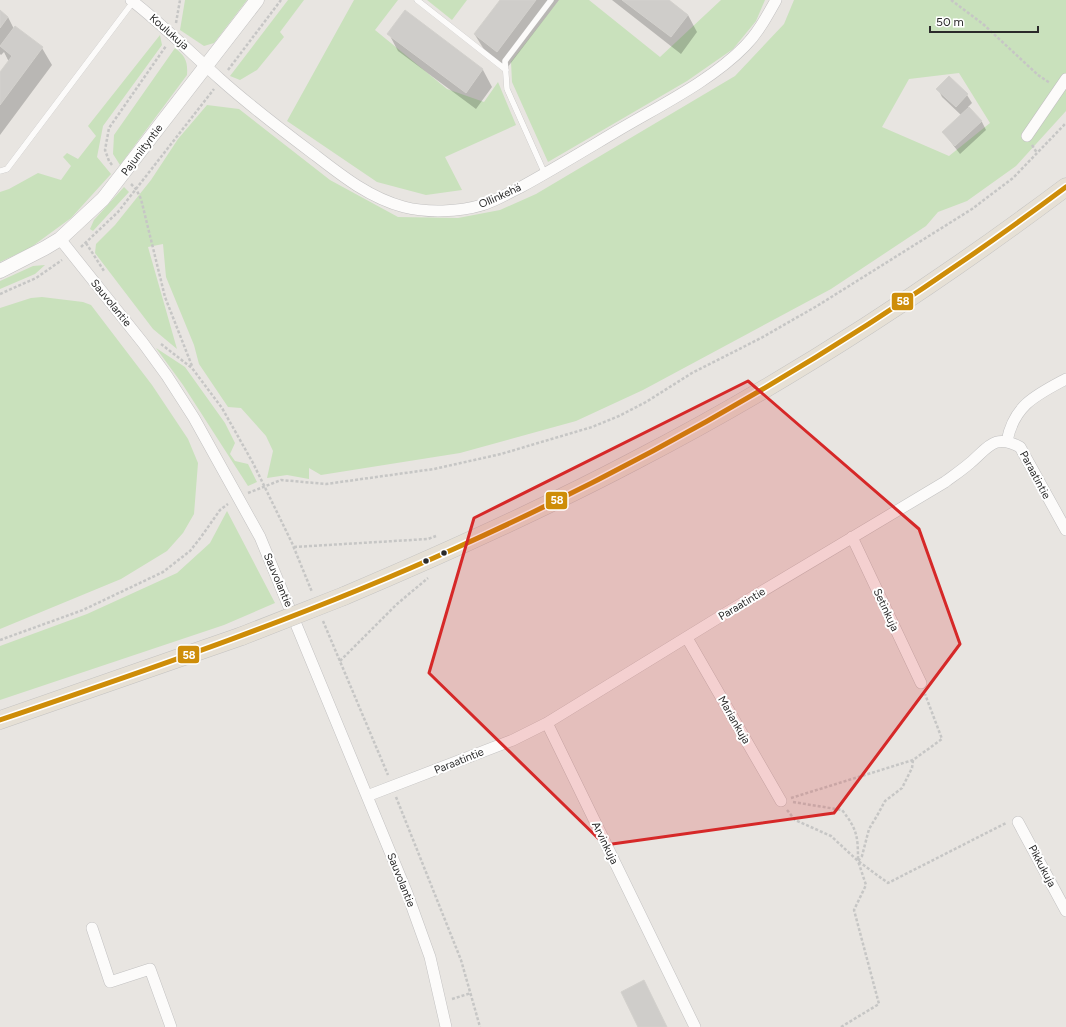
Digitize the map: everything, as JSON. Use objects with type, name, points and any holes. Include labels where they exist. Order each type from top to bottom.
[{"type":"highway","points":[[0,720],[242,636],[344,596],[456,549],[540,509],[637,460],[748,399],[835,347],[944,274],[1066,187]]},
{"type":"street","name":"Pajuniityntie","points":[[0,270],[60,239],[98,204],[122,176],[257,0]]},
{"type":"street","name":"Ollinkehä","points":[[206,66],[282,130],[343,176],[377,197],[405,208],[438,210],[472,208],[498,199],[546,174],[719,68],[746,46],[757,32],[776,0]]},
{"type":"street","name":"Koulukuja","points":[[132,1],[172,34],[206,66]]},
{"type":"street","points":[[1027,136],[1066,79]]},
{"type":"street","name":"Sauvolantie","points":[[60,239],[143,343],[167,376],[194,418],[240,497],[260,537],[407,893],[430,956],[439,1003],[446,1027]]},
{"type":"street","points":[[1006,441],[1009,427],[1016,414],[1029,401],[1066,379]]},
{"type":"street","name":"Paraatintie","points":[[367,796],[506,742],[547,723],[726,613],[945,482],[970,464],[992,443],[1006,441],[1020,447],[1066,530]]},
{"type":"street","name":"Setinkuja","points":[[852,537],[921,683]]},
{"type":"street","name":"Mariankuja","points":[[687,638],[780,801]]},
{"type":"street","name":"Arvinkuja","points":[[547,723],[695,1027]]},
{"type":"street","name":"Pikkukuja","points":[[1018,822],[1066,911]]},
{"type":"street","points":[[92,928],[110,982],[150,969],[170,1027]]},
{"type":"lane","points":[[417,0],[506,70]]},
{"type":"lane","points":[[546,174],[507,89],[505,61],[551,0]]},
{"type":"lane","points":[[0,171],[7,169],[132,1]]},
{"type":"path","points":[[180,0],[172,34],[165,48],[109,128],[107,134],[107,156],[109,161],[122,176],[136,189],[141,199],[165,297],[192,368]]},
{"type":"path","points":[[951,0],[983,24],[1038,75],[1059,90]]},
{"type":"path","points":[[0,640],[83,610],[163,572],[190,551],[202,537],[220,510],[240,497],[264,486],[281,480],[326,484],[434,469],[501,454],[592,427],[619,416],[646,402],[692,373],[762,338],[972,209],[1013,178],[1066,123]]},
{"type":"path","points":[[294,547],[428,539],[436,536]]},
{"type":"path","points":[[340,661],[397,604],[432,575]]},
{"type":"path","points":[[780,801],[913,760],[942,739],[921,683]]},
{"type":"path","points":[[858,861],[862,856],[869,829],[885,801],[902,788],[912,768],[913,760]]},
{"type":"path","points":[[780,801],[795,820],[831,836],[858,861],[888,883],[994,828],[1014,820],[1018,822]]},
{"type":"path","points":[[780,801],[799,802],[842,810],[854,826],[858,839],[858,861],[866,885],[854,910],[879,1004],[841,1027]]},
{"type":"path","points":[[439,1003],[471,993]]},
{"type":"highlighted area","points":[[748,381],[919,529],[960,644],[834,813],[605,845],[429,673],[474,518]]},
{"type":"green space","points":[[185,0],[247,0],[214,43],[204,46],[180,30]]},
{"type":"green space","points":[[288,0],[304,0],[280,32],[284,37],[257,70],[240,80],[230,76]]},
{"type":"green space","points":[[354,0],[398,0],[375,30],[447,89],[484,102],[498,82],[516,125],[445,157],[462,190],[426,195],[377,182],[287,121]]},
{"type":"green space","points":[[427,0],[467,0],[452,20]]},
{"type":"green space","points":[[559,0],[589,0],[660,57],[721,0],[765,0],[756,21],[733,49],[687,81],[548,162],[512,82],[511,62]]},
{"type":"green space","points":[[794,0],[1066,0],[1066,111],[1016,166],[967,201],[938,212],[926,226],[831,289],[643,390],[576,421],[460,453],[321,475],[309,468],[309,479],[287,475],[267,478],[273,451],[266,436],[241,408],[228,407],[199,364],[194,345],[166,277],[163,244],[148,247],[177,349],[153,329],[95,253],[96,244],[115,225],[151,180],[178,139],[207,105],[239,109],[330,180],[398,217],[458,218],[500,210],[536,194],[735,76],[784,24]],"holes":[[[959,73],[990,123],[949,156],[882,127],[909,79]]]},
{"type":"green space","points":[[160,35],[162,45],[103,126],[97,157],[111,174],[71,218],[30,248],[0,262],[0,192],[9,189],[38,173],[61,180],[71,166],[63,157],[67,153],[78,159],[96,136],[88,126]]},
{"type":"green space","points":[[175,48],[185,59],[187,75],[120,165],[113,154],[114,135]]},
{"type":"green space","points":[[124,187],[129,192],[93,231],[90,229],[94,220]]},
{"type":"green space","points":[[45,265],[35,274],[0,289],[0,281],[33,266]]},
{"type":"green space","points":[[42,297],[83,302],[91,305],[152,385],[188,439],[198,463],[194,514],[183,533],[167,551],[121,579],[0,629],[0,308],[31,298]]},
{"type":"green space","points":[[156,348],[185,367],[225,423],[235,443],[230,454],[235,461],[248,464],[257,482],[248,486],[183,385]]},
{"type":"green space","points":[[227,511],[275,603],[224,625],[0,700],[0,646],[87,614],[177,573],[210,543]]},
{"type":"building","points":[[500,0],[536,0],[497,52],[474,34]]},
{"type":"building","points":[[622,0],[669,0],[688,15],[671,37]]},
{"type":"building","points":[[0,10],[8,17],[0,28]]},
{"type":"building","points":[[405,10],[483,69],[466,93],[387,34]]},
{"type":"building","points":[[15,26],[43,47],[0,105],[0,72],[12,56],[0,46]]},
{"type":"building","points":[[949,76],[968,94],[956,107],[936,89]]},
{"type":"building","points":[[969,107],[982,121],[955,146],[942,132]]},
{"type":"building","points":[[644,980],[667,1027],[638,1027],[621,992]]},
{"type":"transit line","name":"58","points":[[0,720],[230,640],[344,596],[456,548],[616,471],[694,429],[846,338],[921,290],[1066,187]]}]
